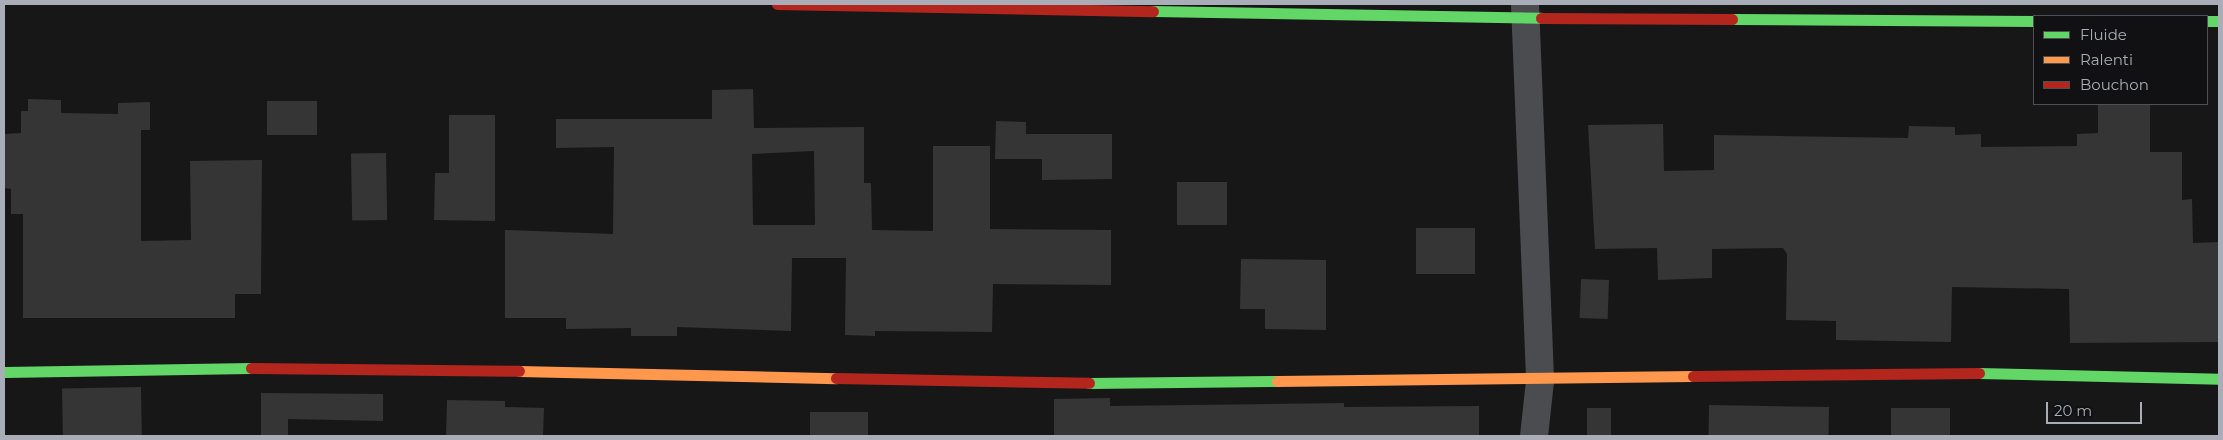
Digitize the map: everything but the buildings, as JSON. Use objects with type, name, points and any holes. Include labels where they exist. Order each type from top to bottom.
[{"type":"street","points":[[777,4],[1525,11],[2033,20]]},
{"type":"street","points":[[1525,11],[1540,381],[1534,436]]},
{"type":"street","points":[[4,372],[244,368],[639,372],[1004,384],[1367,378],[1540,381],[1960,373],[2219,379]]},
{"type":"traffic: fast","points":[[1153,11],[1541,18]]},
{"type":"traffic: fast","points":[[1732,19],[2033,21]]},
{"type":"traffic: fast","points":[[2208,21],[2219,21]]},
{"type":"traffic: fast","points":[[4,372],[251,368]]},
{"type":"traffic: fast","points":[[1979,373],[2219,379]]},
{"type":"traffic: fast","points":[[1089,383],[1277,381]]},
{"type":"traffic: slow","points":[[519,371],[836,378]]},
{"type":"traffic: slow","points":[[1277,381],[1693,376]]},
{"type":"traffic: jam","points":[[777,4],[1153,11]]},
{"type":"traffic: jam","points":[[1541,18],[1732,19]]},
{"type":"traffic: jam","points":[[251,368],[519,371]]},
{"type":"traffic: jam","points":[[1693,376],[1979,373]]},
{"type":"traffic: jam","points":[[836,378],[1089,383]]}]
